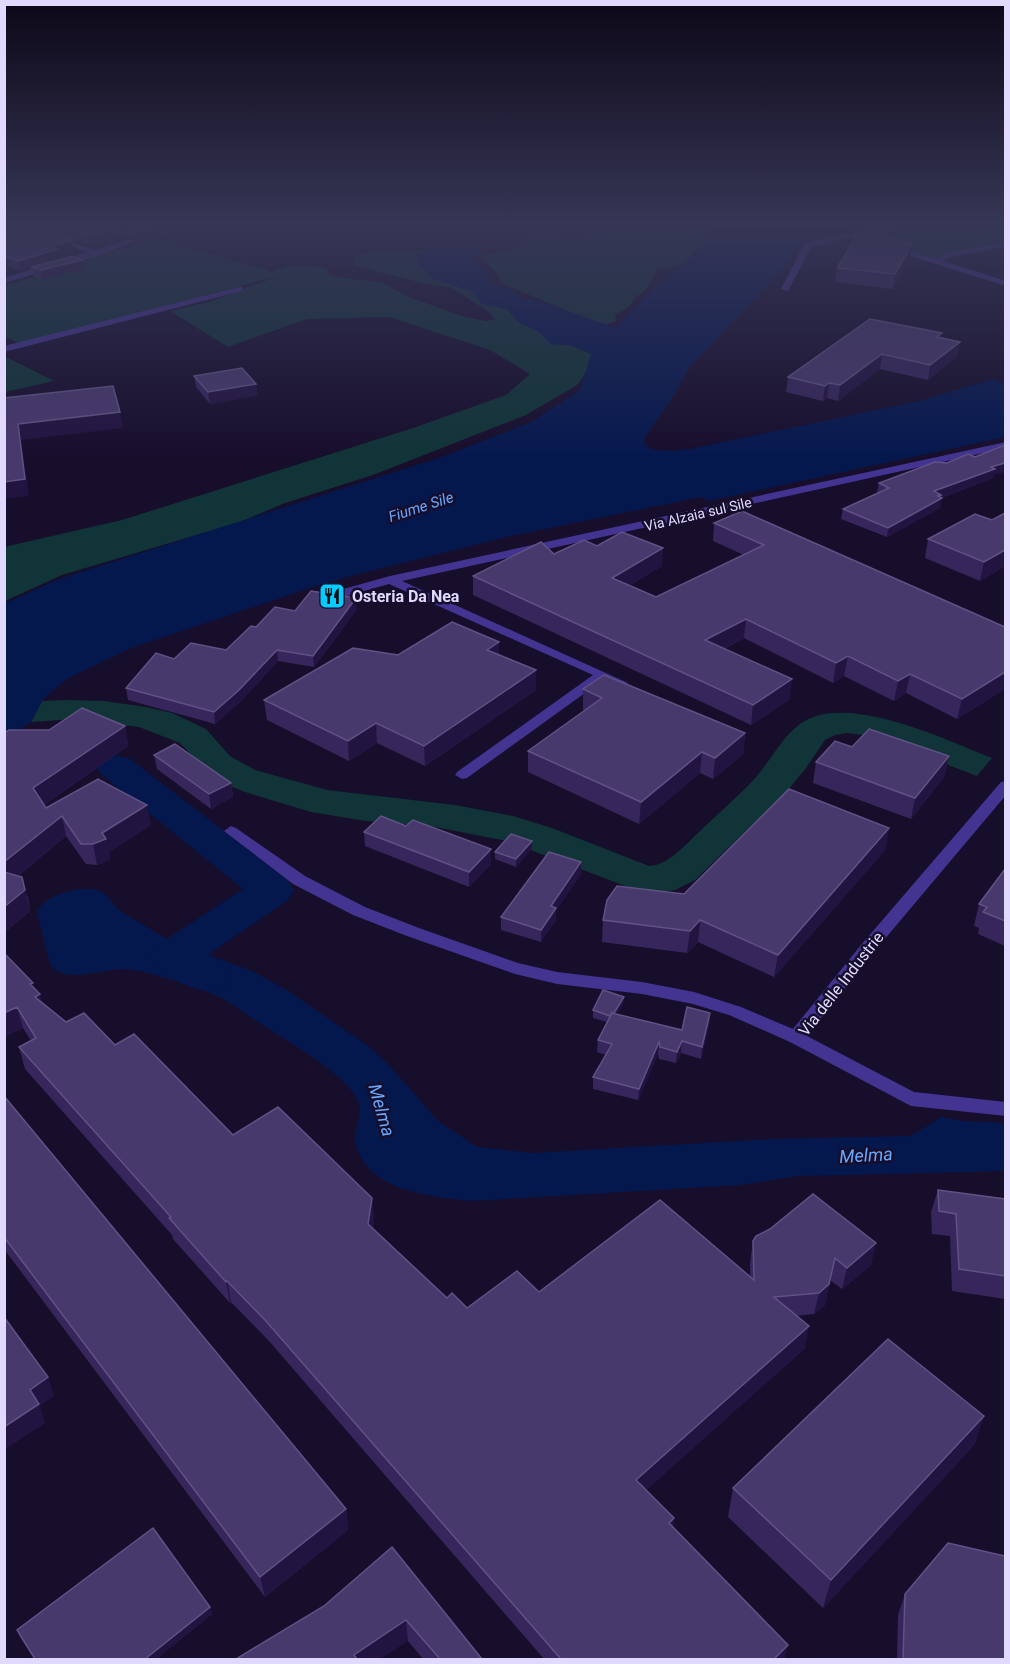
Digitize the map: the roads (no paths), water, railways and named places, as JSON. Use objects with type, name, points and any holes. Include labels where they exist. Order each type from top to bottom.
[{"type":"street","points":[[4,350],[186,303]]},
{"type":"street","name":"Via Alzaia sul Sile","points":[[333,596],[390,580],[1005,445]]},
{"type":"street","points":[[714,510],[736,519]]},
{"type":"street","points":[[390,580],[634,689]]},
{"type":"street","points":[[462,775],[602,675]]},
{"type":"street","name":"Via delle Industrie","points":[[1005,785],[867,949],[796,1038],[911,1099],[1005,1109]]},
{"type":"street","points":[[231,831],[299,880],[359,911],[413,932],[515,968],[557,978],[642,988],[694,998],[735,1011],[796,1038]]},
{"type":"water","name":"Fiume Sile","points":[[481,303],[543,303],[616,328],[640,303],[751,303],[689,368],[671,400],[645,437],[644,443],[653,449],[665,451],[690,449],[919,401],[993,379],[1005,384],[1005,437],[709,501],[701,497],[511,536],[316,586],[131,648],[67,679],[44,698],[31,722],[5,737],[4,604],[56,580],[442,457],[531,422],[580,390],[591,354],[572,346],[551,344],[539,332],[518,322],[507,309]]},
{"type":"water","points":[[80,889],[103,892],[119,910],[168,940],[252,971],[285,989],[367,1045],[388,1064],[438,1121],[477,1147],[533,1153],[774,1139],[911,1136],[941,1117],[963,1121],[1005,1123],[1005,1171],[797,1176],[740,1185],[471,1201],[403,1189],[387,1182],[362,1160],[356,1144],[359,1104],[339,1077],[312,1056],[231,1003],[191,986],[133,970],[123,969],[73,975],[56,970],[50,964],[37,912],[50,899]]},
{"type":"waterway","name":"Melma","points":[[116,767],[272,890],[172,957],[209,975]]},
{"type":"place","name":"Osteria Da Nea","points":[[332,596]]}]
